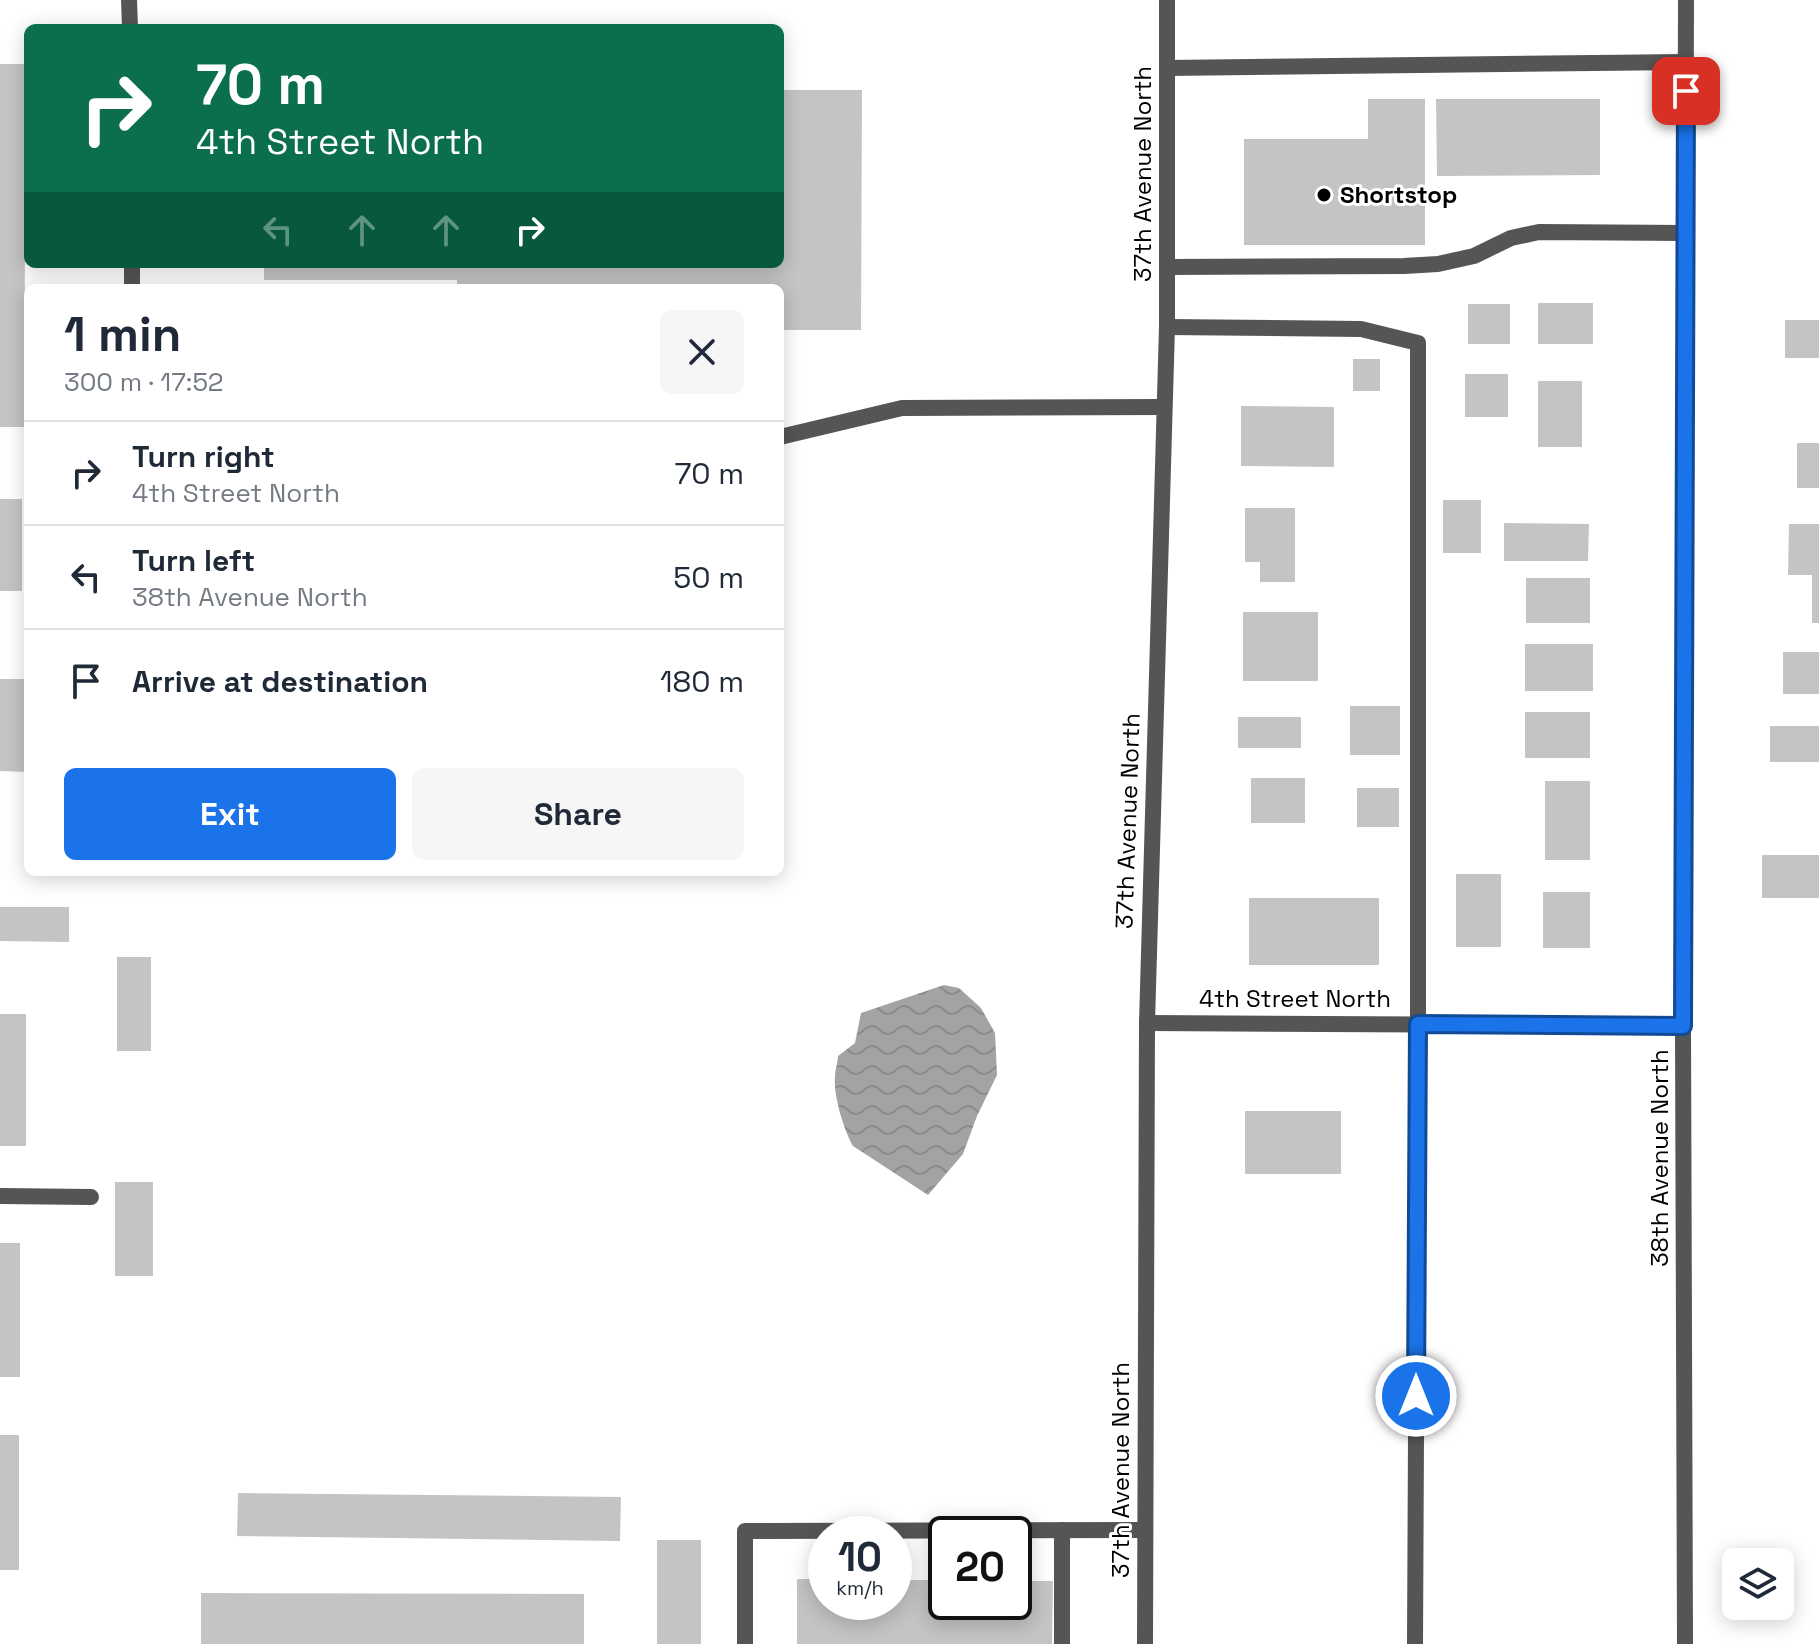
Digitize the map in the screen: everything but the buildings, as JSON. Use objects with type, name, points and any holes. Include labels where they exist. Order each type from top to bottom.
[{"type":"street","points":[[129,0],[130,24]]},
{"type":"street","name":"37th Avenue North","points":[[1145,1644],[1147,1023],[1167,327],[1167,0]]},
{"type":"street","name":"38th Avenue North","points":[[1685,1644],[1686,0]]},
{"type":"street","points":[[1167,68],[1686,62]]},
{"type":"street","points":[[1167,267],[1438,264],[1474,256],[1511,238],[1539,232],[1685,233]]},
{"type":"street","points":[[1167,327],[1361,329],[1418,343],[1415,1644]]},
{"type":"street","points":[[784,436],[902,408],[1164,407]]},
{"type":"street","name":"4th Street North","points":[[1147,1023],[1683,1026]]},
{"type":"street","points":[[0,1196],[91,1197]]},
{"type":"street","points":[[1062,1530],[1062,1644]]},
{"type":"street","points":[[745,1644],[745,1531],[1145,1530]]},
{"type":"water","points":[[944,985],[959,988],[981,1008],[995,1033],[997,1075],[963,1154],[928,1195],[853,1146],[837,1102],[835,1073],[838,1056],[855,1043],[861,1013]]},
{"type":"place","name":"Shortstop","points":[[1324,195]]},
{"type":"route","points":[[1416,1396],[1418,1024],[1683,1026],[1686,91]]}]
